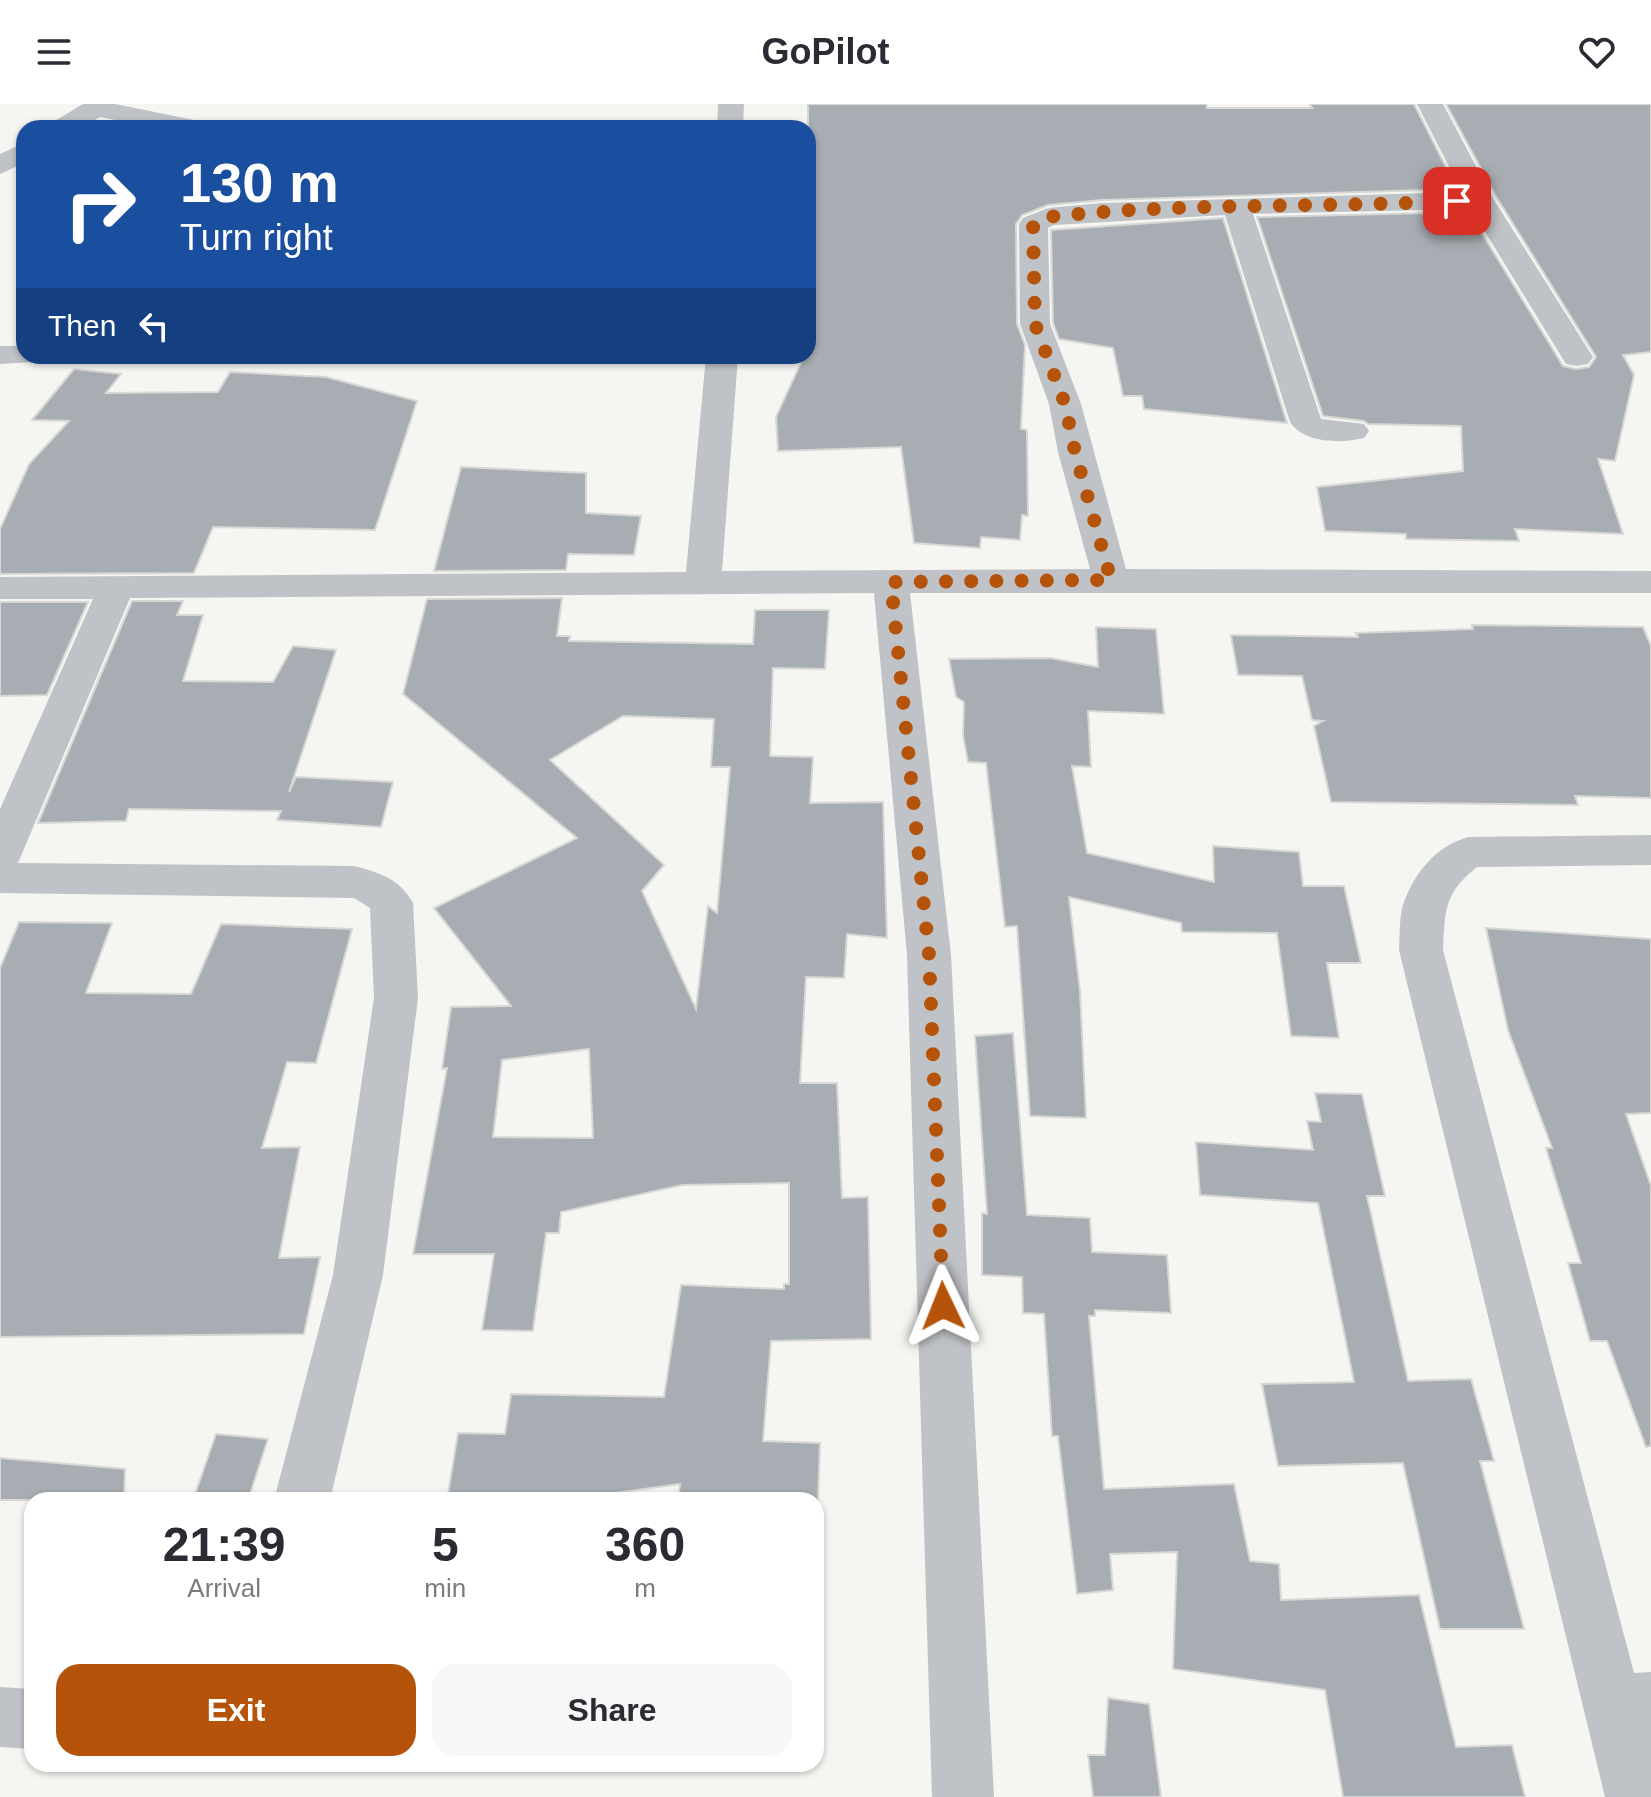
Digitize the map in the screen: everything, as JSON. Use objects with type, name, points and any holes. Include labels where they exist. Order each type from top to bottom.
[{"type":"street","points":[[1430,104],[1480,200],[1577,357]]},
{"type":"street","points":[[75,120],[99,106],[160,120]]},
{"type":"street","points":[[1111,580],[1075,452],[1065,404],[1035,324],[1033,224],[1048,217],[1133,208],[1480,200]]},
{"type":"street","points":[[1237,207],[1245,240],[1306,422],[1312,428],[1352,431]]},
{"type":"street","points":[[703,581],[721,364]]},
{"type":"street","points":[[0,588],[703,581],[1651,582]]},
{"type":"street","points":[[891,582],[929,955],[963,1797]]},
{"type":"street","points":[[0,857],[117,586]]},
{"type":"street","points":[[1636,1797],[1631,1702],[1421,950],[1424,906],[1441,873],[1468,852],[1651,850]]},
{"type":"street","points":[[0,878],[354,882],[374,887],[391,903],[396,998],[358,1275],[304,1492]]},
{"type":"street","points":[[0,1717],[24,1718]]},
{"type":"building","points":[[808,104],[1206,104],[1207,108],[1312,108],[1310,104],[1414,104],[1457,189],[1102,200],[1048,205],[1022,215],[1016,224],[1017,324],[1025,345],[1021,429],[1027,430],[1028,516],[1022,515],[1020,540],[981,537],[980,548],[914,543],[901,447],[778,451],[776,417],[800,364],[816,364],[816,120],[808,120]]},
{"type":"building","points":[[1446,104],[1651,104],[1651,352],[1623,355],[1634,375],[1615,461],[1598,459],[1623,534],[1515,529],[1519,541],[1406,539],[1406,534],[1325,531],[1317,487],[1463,471],[1461,426],[1368,424],[1323,416],[1257,217],[1469,212],[1563,366],[1576,369],[1589,367],[1596,357],[1497,198]]},
{"type":"building","points":[[1223,218],[1287,423],[1144,409],[1142,396],[1123,396],[1113,348],[1059,339],[1053,323],[1051,230]]},
{"type":"building","points":[[74,369],[121,374],[106,393],[218,392],[230,372],[326,377],[417,401],[375,530],[213,527],[194,573],[0,574],[0,529],[29,464],[69,421],[32,420]]},
{"type":"building","points":[[461,467],[586,473],[586,513],[641,516],[634,555],[568,554],[566,570],[434,571]]},
{"type":"building","points":[[562,598],[557,636],[570,636],[569,641],[753,644],[755,610],[829,610],[825,669],[773,668],[770,756],[813,757],[810,803],[883,802],[887,938],[847,934],[844,978],[806,977],[800,1083],[837,1083],[842,1198],[868,1197],[871,1339],[771,1341],[763,1441],[820,1443],[818,1492],[679,1492],[680,1484],[622,1492],[448,1492],[458,1433],[505,1434],[511,1394],[664,1397],[681,1285],[784,1289],[784,1284],[789,1284],[789,1183],[682,1185],[561,1212],[559,1233],[546,1233],[533,1331],[482,1330],[494,1254],[413,1254],[447,1068],[442,1069],[451,1007],[511,1006],[434,908],[577,838],[403,694],[427,599]],"holes":[[[623,716],[714,719],[711,767],[730,767],[717,913],[708,906],[696,1009],[642,891],[664,865],[550,760]],[[589,1049],[593,1138],[493,1137],[502,1060]]]},
{"type":"building","points":[[132,601],[183,601],[177,615],[203,615],[183,681],[273,682],[293,646],[336,650],[289,792],[296,777],[393,782],[381,827],[277,820],[281,811],[129,809],[126,821],[38,823]]},
{"type":"building","points":[[0,602],[88,602],[47,695],[0,696]]},
{"type":"building","points":[[1472,625],[1643,627],[1651,646],[1651,798],[1575,796],[1578,805],[1331,802],[1314,726],[1323,721],[1312,720],[1302,676],[1238,675],[1231,635],[1358,637],[1356,633],[1473,629]]},
{"type":"building","points":[[1096,627],[1156,629],[1164,714],[1088,711],[1091,767],[1072,766],[1087,853],[1214,882],[1213,846],[1299,852],[1303,886],[1344,886],[1361,963],[1327,963],[1339,1038],[1291,1036],[1277,933],[1182,932],[1181,923],[1069,897],[1080,991],[1086,1118],[1030,1116],[1017,926],[1005,927],[986,763],[968,762],[963,735],[964,702],[956,697],[949,659],[1050,658],[1098,667]]},
{"type":"building","points":[[19,922],[112,923],[86,993],[191,994],[221,924],[352,929],[316,1063],[287,1062],[262,1148],[300,1147],[279,1258],[320,1257],[304,1334],[0,1337],[0,968]]},
{"type":"building","points":[[1486,928],[1651,939],[1651,1113],[1626,1114],[1651,1186],[1651,1446],[1646,1447],[1607,1341],[1590,1341],[1568,1263],[1581,1263],[1546,1148],[1552,1148],[1508,1030]]},
{"type":"building","points":[[1013,1033],[1027,1215],[1090,1218],[1092,1252],[1167,1255],[1171,1313],[1095,1310],[1095,1316],[1089,1316],[1104,1489],[1234,1484],[1250,1561],[1279,1564],[1281,1600],[1419,1595],[1456,1747],[1512,1745],[1525,1797],[1343,1797],[1325,1690],[1173,1669],[1177,1552],[1110,1554],[1113,1590],[1077,1594],[1058,1436],[1052,1436],[1044,1314],[1023,1313],[1022,1277],[982,1275],[982,1213],[987,1214],[975,1036]]},
{"type":"building","points":[[1315,1093],[1362,1094],[1385,1196],[1367,1196],[1408,1381],[1471,1379],[1494,1461],[1480,1461],[1524,1629],[1440,1629],[1403,1463],[1278,1466],[1262,1384],[1354,1382],[1318,1203],[1200,1195],[1196,1142],[1313,1150],[1307,1121],[1321,1122]]},
{"type":"building","points":[[216,1434],[268,1439],[251,1492],[196,1492]]},
{"type":"building","points":[[0,1458],[125,1469],[124,1492],[24,1492],[24,1500],[0,1500]]},
{"type":"building","points":[[1108,1698],[1149,1704],[1161,1797],[1093,1797],[1088,1755],[1105,1755]]},
{"type":"route","points":[[943,1306],[929,955],[891,582],[1111,580],[1091,514],[1065,404],[1035,324],[1033,224],[1048,217],[1161,206],[1371,205],[1457,201]]}]
